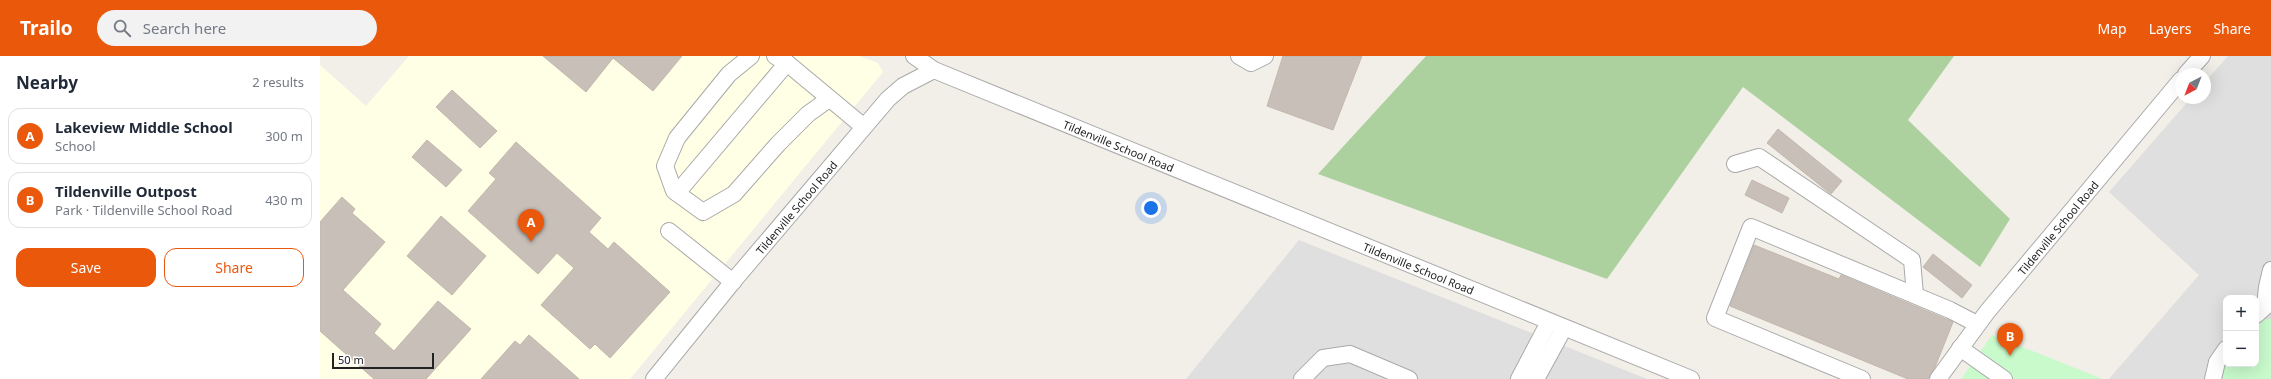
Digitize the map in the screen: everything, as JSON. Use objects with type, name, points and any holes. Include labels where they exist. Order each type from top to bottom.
[{"type":"street","points":[[751,56],[729,74],[677,138],[665,166],[674,191],[703,212],[734,194],[778,144],[808,114],[829,99]]},
{"type":"street","points":[[914,56],[934,70]]},
{"type":"street","points":[[1239,56],[1251,63],[1265,56]]},
{"type":"street","points":[[2191,68],[2202,56]]},
{"type":"street","points":[[677,193],[781,60],[864,127]]},
{"type":"street","name":"Tildenville School Road","points":[[654,379],[733,282],[888,99],[903,86],[934,70],[1691,379]]},
{"type":"street","name":"Tildenville School Road","points":[[1938,379],[1979,322],[2047,238],[2175,87]]},
{"type":"street","points":[[1735,164],[1759,157],[1912,260],[1915,296]]},
{"type":"street","points":[[1862,379],[1715,318],[1751,227],[1979,322]]},
{"type":"street","points":[[669,231],[733,282]]},
{"type":"street","points":[[2264,311],[2266,287],[2271,270]]},
{"type":"street","points":[[1518,379],[1549,322]]},
{"type":"street","points":[[1536,379],[1564,328]]},
{"type":"street","points":[[1960,348],[2004,379]]},
{"type":"street","points":[[2213,379],[2217,362],[2223,353]]},
{"type":"street","points":[[1302,379],[1323,358],[1350,354],[1409,379]]},
{"type":"shaded area","points":[[409,56],[859,56],[878,63],[883,72],[630,379],[320,379],[320,65],[366,106]]},
{"type":"shaded area","points":[[2228,56],[2271,56],[2271,379],[2109,379],[2199,275],[2109,192],[2186,104],[2211,104],[2211,75]]},
{"type":"shaded area","points":[[1299,240],[1647,379],[1186,379]]},
{"type":"green space","points":[[1426,56],[1954,56],[1908,120],[2010,219],[1980,267],[1743,87],[1607,279],[1318,174]]},
{"type":"green space","points":[[2271,319],[2271,379],[2221,379],[2225,367],[2259,367],[2260,320]]},
{"type":"green space","points":[[1992,335],[2103,379],[1961,379]]},
{"type":"building","points":[[543,56],[682,56],[653,91],[613,58],[586,92]]},
{"type":"building","points":[[1283,56],[1362,56],[1333,130],[1267,106]]},
{"type":"building","points":[[452,90],[497,131],[480,148],[436,107]]},
{"type":"building","points":[[1778,129],[1842,181],[1831,194],[1767,143]]},
{"type":"building","points":[[427,140],[462,170],[446,187],[412,157]]},
{"type":"building","points":[[516,142],[601,218],[589,232],[608,249],[614,242],[670,292],[610,358],[595,344],[590,349],[541,305],[574,268],[557,253],[538,274],[468,211],[496,179],[489,173]]},
{"type":"building","points":[[1752,180],[1789,198],[1782,213],[1745,195]]},
{"type":"building","points":[[342,197],[355,209],[352,213],[385,242],[343,290],[381,324],[374,333],[394,351],[438,301],[471,329],[426,379],[374,379],[320,331],[320,222]]},
{"type":"building","points":[[441,216],[486,256],[452,295],[407,256]]},
{"type":"building","points":[[1754,245],[1839,279],[1841,275],[1953,322],[1935,367],[1928,379],[1908,379],[1730,306]]},
{"type":"building","points":[[1933,254],[1972,285],[1962,298],[1923,267]]},
{"type":"building","points":[[529,335],[579,379],[481,379],[515,341],[520,345]]},
{"type":"place","name":"Lakeview Middle School","points":[[531,242]]},
{"type":"place","name":"Tildenville Outpost","points":[[2010,356]]}]
